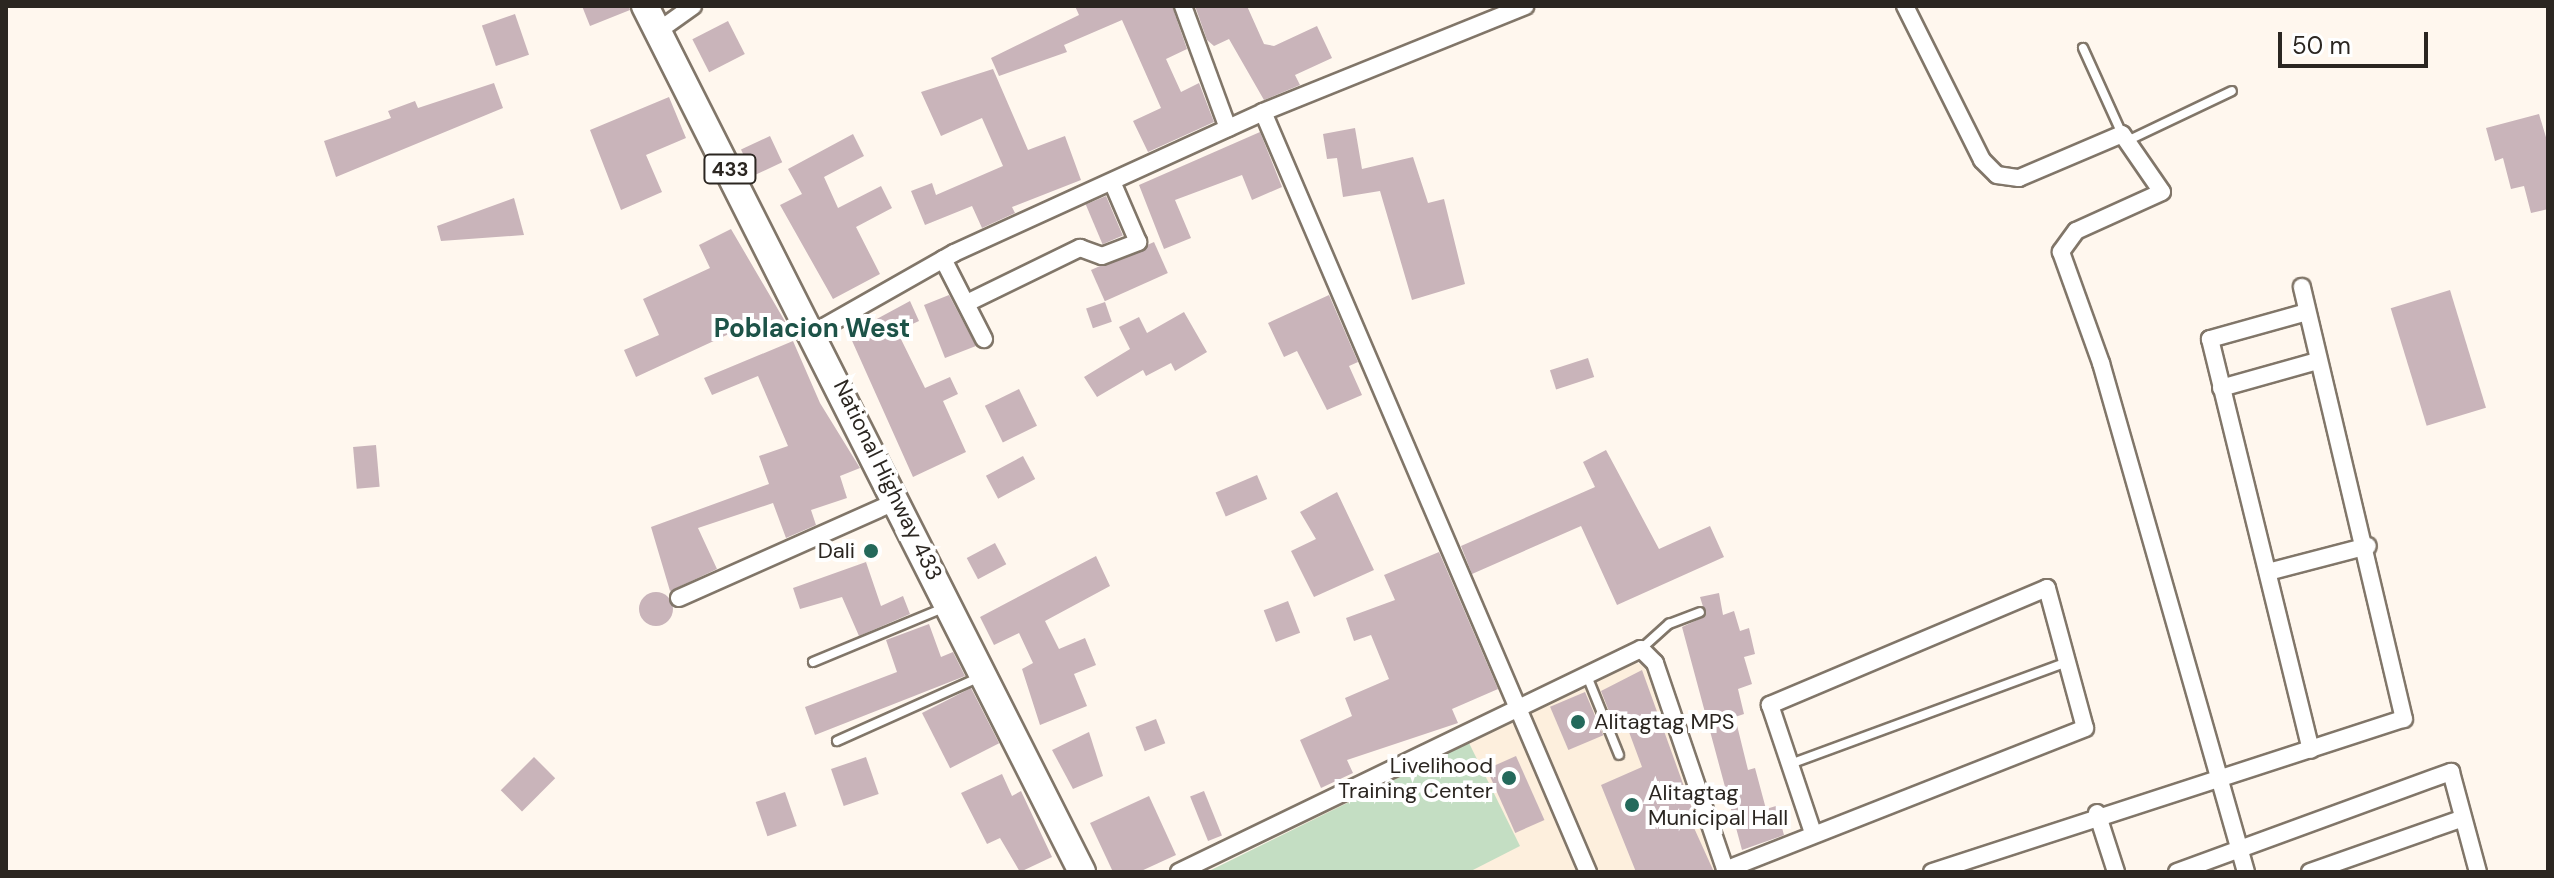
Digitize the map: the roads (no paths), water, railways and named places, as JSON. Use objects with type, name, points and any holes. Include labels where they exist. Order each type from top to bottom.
[{"type":"main road","name":"National Highway 433","points":[[645,6],[815,332],[1082,872]]},
{"type":"street","points":[[658,31],[693,6]]},
{"type":"street","points":[[1183,6],[1228,128]]},
{"type":"street","points":[[815,332],[943,259],[1113,184],[1228,128],[1525,6]]},
{"type":"street","points":[[1905,6],[1976,149],[1997,175],[2019,178],[2124,138],[2162,192],[2076,231],[2061,252],[2101,363],[2214,779],[2246,872]]},
{"type":"street","points":[[1263,112],[1588,872]]},
{"type":"street","points":[[967,303],[1080,248],[1102,256],[1138,242],[1113,184]]},
{"type":"street","points":[[943,259],[984,339]]},
{"type":"street","points":[[1932,872],[1962,868],[2097,813],[2311,750],[2404,719],[2368,546],[2317,361],[2302,287]]},
{"type":"street","points":[[2307,312],[2210,339],[2311,750]]},
{"type":"street","points":[[2221,388],[2317,361]]},
{"type":"street","points":[[679,598],[897,501]]},
{"type":"street","points":[[2268,572],[2368,546]]},
{"type":"street","points":[[1179,872],[1641,649],[1655,663],[1726,871],[1812,830],[2085,728],[2047,588],[1770,705],[1812,830]]},
{"type":"street","points":[[2177,872],[2451,772],[2478,872]]},
{"type":"street","points":[[2097,813],[2116,872]]},
{"type":"street","points":[[2310,872],[2463,818]]},
{"type":"lane","points":[[2083,48],[2124,138],[2232,91]]},
{"type":"lane","points":[[813,662],[950,605]]},
{"type":"lane","points":[[1641,649],[1669,624],[1700,612]]},
{"type":"lane","points":[[1788,764],[2067,662]]},
{"type":"lane","points":[[837,741],[984,675]]},
{"type":"lane","points":[[1587,675],[1619,755]]},
{"type":"place","name":"Dali","points":[[871,551]]},
{"type":"place","name":"Alitagtag MPS","points":[[1578,722]]},
{"type":"place","name":"Livelihood Training Center","points":[[1509,778]]},
{"type":"place","name":"Alitagtag Municipal Hall","points":[[1632,805]]},
{"type":"district","name":"Poblacion West","points":[[812,329]]}]
